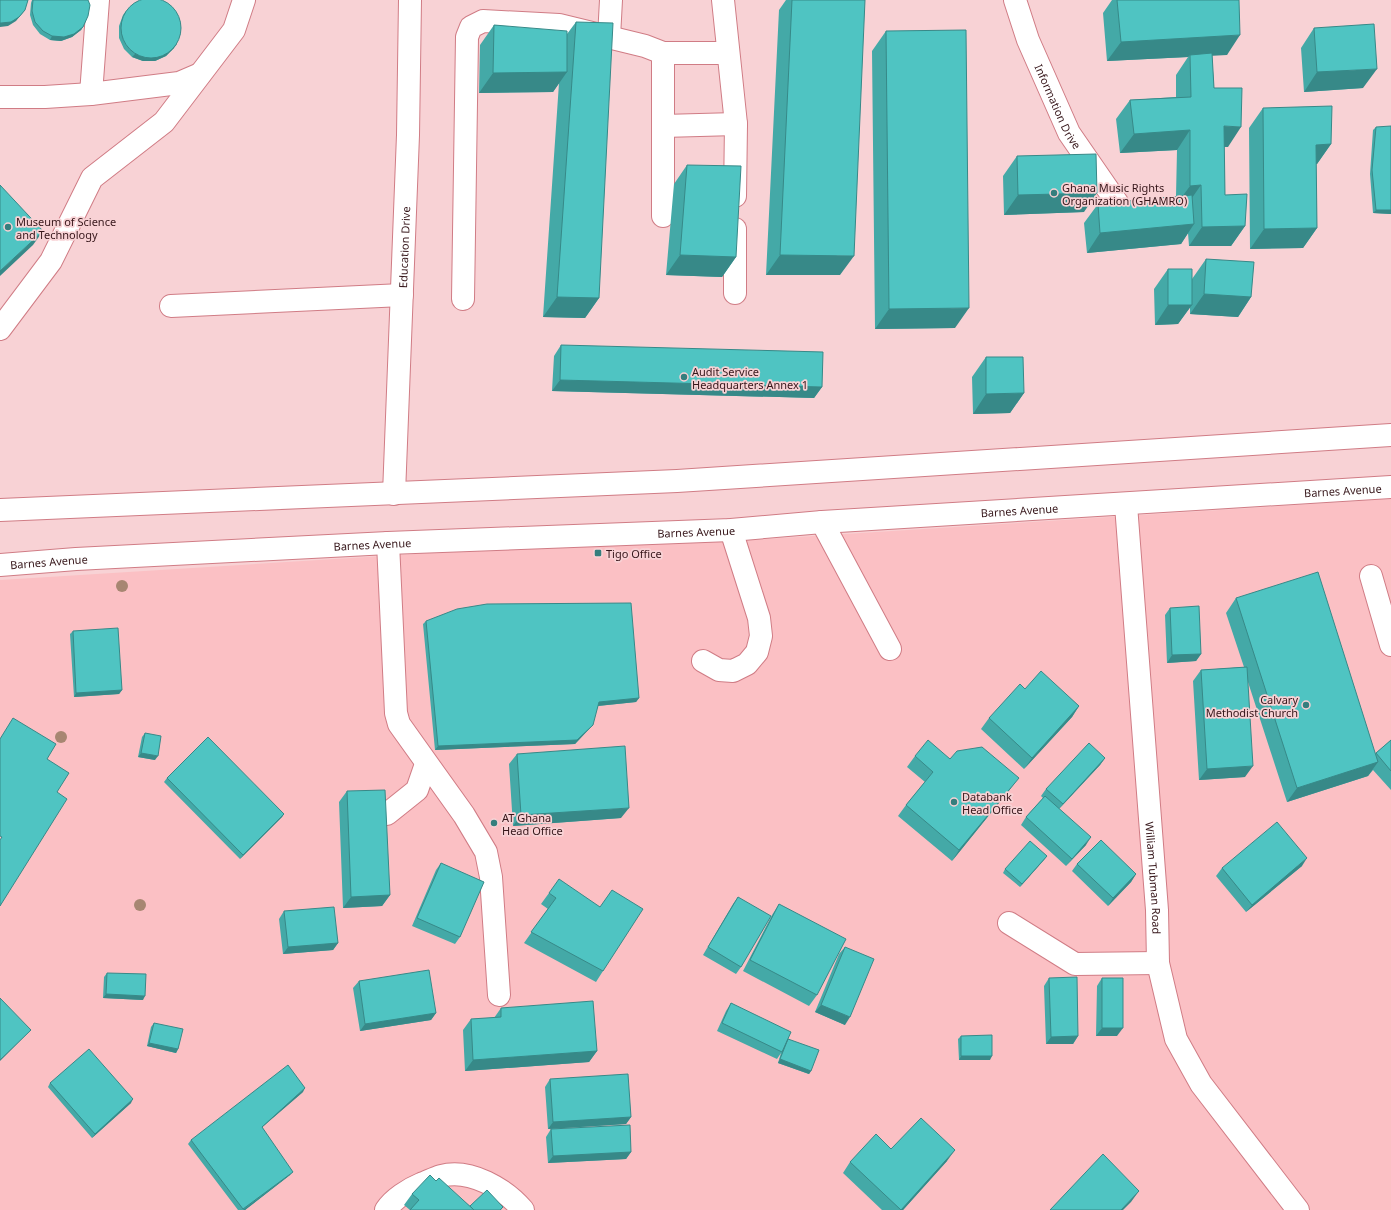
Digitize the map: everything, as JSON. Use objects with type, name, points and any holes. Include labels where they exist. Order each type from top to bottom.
[{"type":"main road","points":[[91,94],[98,0]]},
{"type":"main road","points":[[0,329],[51,261],[92,178],[164,122],[234,30],[244,0]]},
{"type":"main road","name":"Education Drive","points":[[394,494],[408,135],[410,0]]},
{"type":"main road","points":[[610,37],[611,0]]},
{"type":"main road","points":[[723,0],[736,124],[735,293]]},
{"type":"main road","name":"Information Drive","points":[[1015,0],[1028,40],[1069,133],[1118,204]]},
{"type":"main road","points":[[463,299],[467,37],[471,28],[483,21],[559,25],[645,46],[663,53],[728,53]]},
{"type":"main road","points":[[663,53],[663,216]]},
{"type":"main road","points":[[0,97],[45,97],[91,94],[179,83],[200,74]]},
{"type":"main road","points":[[663,126],[736,124]]},
{"type":"main road","points":[[171,306],[402,295]]},
{"type":"main road","points":[[0,510],[394,494],[500,488],[677,482],[1391,435]]},
{"type":"main road","name":"Barnes Avenue","points":[[0,565],[76,559],[388,543],[731,530],[822,522],[1391,487]]},
{"type":"main road","name":"William Tubman Road","points":[[1126,504],[1157,910],[1158,963],[1176,1039],[1201,1084],[1298,1210]]},
{"type":"main road","points":[[822,522],[890,649]]},
{"type":"main road","points":[[703,661],[719,670],[733,670],[747,664],[757,652],[762,636],[759,618],[731,530]]},
{"type":"main road","points":[[388,543],[396,713],[399,724],[405,735],[464,815],[486,852],[490,864],[499,995]]},
{"type":"main road","points":[[1371,576],[1391,645]]},
{"type":"main road","points":[[387,814],[417,790],[426,764]]},
{"type":"main road","points":[[1009,923],[1075,964],[1158,963]]},
{"type":"main road","points":[[386,1210],[411,1188],[442,1176],[463,1175],[485,1182],[512,1197],[523,1210]]},
{"type":"shaded area","points":[[1391,499],[1391,1210],[0,1210],[0,580],[431,553],[721,542]]},
{"type":"building","points":[[151,-2],[168,3],[176,11],[181,28],[176,45],[168,53],[151,58],[134,53],[126,45],[121,28],[126,11],[134,3]]},
{"type":"building","points":[[0,0],[28,0],[25,10],[19,17],[11,22],[0,23]]},
{"type":"building","points":[[33,0],[88,0],[90,5],[88,16],[83,27],[74,34],[64,37],[52,36],[43,31],[35,22],[32,11]]},
{"type":"building","points":[[792,0],[865,0],[854,256],[780,255]]},
{"type":"building","points":[[1117,0],[1239,0],[1240,35],[1121,42]]},
{"type":"building","points":[[576,22],[613,23],[599,298],[557,297]]},
{"type":"building","points":[[1374,24],[1377,69],[1317,72],[1314,28]]},
{"type":"building","points":[[494,25],[567,31],[567,72],[493,73]]},
{"type":"building","points":[[966,30],[969,308],[889,309],[886,31]]},
{"type":"building","points":[[1212,53],[1214,88],[1242,88],[1241,127],[1224,126],[1225,195],[1247,194],[1245,226],[1202,227],[1201,185],[1190,186],[1190,130],[1134,134],[1130,100],[1191,97],[1190,55]]},
{"type":"building","points":[[1332,106],[1331,144],[1316,145],[1317,228],[1264,229],[1263,108]]},
{"type":"building","points":[[1391,126],[1391,210],[1376,210],[1372,170],[1376,127]]},
{"type":"building","points":[[1096,154],[1097,193],[1018,195],[1017,156]]},
{"type":"building","points":[[687,165],[741,166],[736,257],[680,255]]},
{"type":"building","points":[[0,185],[43,231],[0,271]]},
{"type":"building","points":[[1192,195],[1194,224],[1100,233],[1098,204]]},
{"type":"building","points":[[1206,259],[1254,262],[1251,297],[1204,294]]},
{"type":"building","points":[[1168,269],[1192,269],[1192,305],[1168,305]]},
{"type":"building","name":"Audit Service Headquarters Annex 1","points":[[561,345],[823,352],[822,387],[560,380]]},
{"type":"building","points":[[986,357],[1023,357],[1024,393],[986,394]]},
{"type":"building","points":[[1318,572],[1378,762],[1297,788],[1236,598]]},
{"type":"building","points":[[631,603],[639,698],[599,702],[593,725],[577,740],[438,746],[426,621],[457,609],[487,604]]},
{"type":"building","points":[[1199,606],[1201,654],[1172,655],[1170,608]]},
{"type":"building","points":[[118,628],[122,690],[76,693],[73,631]]},
{"type":"building","points":[[1247,667],[1253,766],[1207,769],[1201,670]]},
{"type":"building","points":[[1041,671],[1079,706],[1032,758],[989,718],[1020,684],[1025,689]]},
{"type":"building","points":[[13,718],[56,744],[47,759],[69,773],[57,792],[67,799],[0,906],[0,840],[2,837],[0,836],[0,739]]},
{"type":"building","points":[[145,733],[161,736],[158,756],[141,753]]},
{"type":"building","points":[[208,737],[284,814],[243,855],[167,778]]},
{"type":"building","name":"Databank Head Office","points":[[928,740],[950,759],[957,751],[982,747],[1019,778],[959,850],[906,805],[933,772],[915,756]]},
{"type":"building","points":[[1391,740],[1391,771],[1376,753]]},
{"type":"building","points":[[1089,743],[1105,758],[1063,804],[1046,789]]},
{"type":"building","points":[[625,746],[629,808],[521,815],[517,754]]},
{"type":"building","points":[[385,790],[390,895],[351,897],[347,791]]},
{"type":"building","points":[[1045,796],[1091,837],[1072,859],[1026,817]]},
{"type":"building","points":[[1277,822],[1307,858],[1252,905],[1222,868]]},
{"type":"building","points":[[1101,840],[1136,874],[1113,898],[1077,864]]},
{"type":"building","points":[[1030,841],[1047,856],[1022,884],[1005,869]]},
{"type":"building","points":[[441,863],[484,882],[460,937],[417,918]]},
{"type":"building","points":[[559,879],[600,907],[612,890],[643,909],[603,971],[531,932],[556,898],[549,893]]},
{"type":"building","points":[[738,897],[771,916],[741,967],[708,947]]},
{"type":"building","points":[[779,904],[846,939],[817,995],[750,960]]},
{"type":"building","points":[[334,907],[338,943],[288,947],[284,911]]},
{"type":"building","points":[[845,947],[874,959],[850,1017],[821,1005]]},
{"type":"building","points":[[429,970],[436,1013],[365,1024],[359,981]]},
{"type":"building","points":[[107,973],[146,974],[145,996],[106,994]]},
{"type":"building","points":[[1077,977],[1078,1036],[1051,1037],[1049,978]]},
{"type":"building","points":[[1102,978],[1123,978],[1123,1028],[1102,1028]]},
{"type":"building","points":[[0,998],[31,1030],[0,1060]]},
{"type":"building","points":[[593,1001],[597,1051],[473,1060],[471,1019],[501,1017],[501,1008]]},
{"type":"building","points":[[731,1003],[791,1032],[782,1052],[722,1023]]},
{"type":"building","points":[[154,1023],[183,1029],[178,1049],[149,1043]]},
{"type":"building","points":[[992,1035],[992,1056],[961,1056],[961,1036]]},
{"type":"building","points":[[788,1039],[819,1050],[811,1071],[780,1059]]},
{"type":"building","points":[[89,1049],[133,1099],[95,1134],[50,1083]]},
{"type":"building","points":[[288,1065],[305,1088],[262,1127],[293,1172],[243,1209],[191,1140]]},
{"type":"building","points":[[628,1074],[631,1117],[553,1122],[550,1079]]},
{"type":"building","points":[[921,1118],[955,1150],[901,1210],[850,1162],[876,1134],[891,1149]]},
{"type":"building","points":[[630,1125],[631,1152],[553,1156],[551,1129]]},
{"type":"building","points":[[1103,1154],[1139,1191],[1121,1210],[1050,1210]]},
{"type":"building","points":[[430,1175],[436,1181],[439,1178],[474,1210],[410,1210],[419,1200],[412,1194]]},
{"type":"building","points":[[487,1190],[503,1207],[500,1210],[474,1210],[470,1206]]},
{"type":"place","name":"Ghana Music Rights Organization (GHAMRO)","points":[[1054,193]]},
{"type":"place","name":"Museum of Science and Technology","points":[[8,227]]},
{"type":"place","name":"Audit Service Headquarters Annex 1","points":[[684,377]]},
{"type":"place","name":"Tigo Office","points":[[598,553]]},
{"type":"place","name":"Calvary Methodist Church","points":[[1306,705]]},
{"type":"place","name":"Databank Head Office","points":[[954,802]]},
{"type":"place","name":"AT Ghana Head Office","points":[[494,823]]}]
